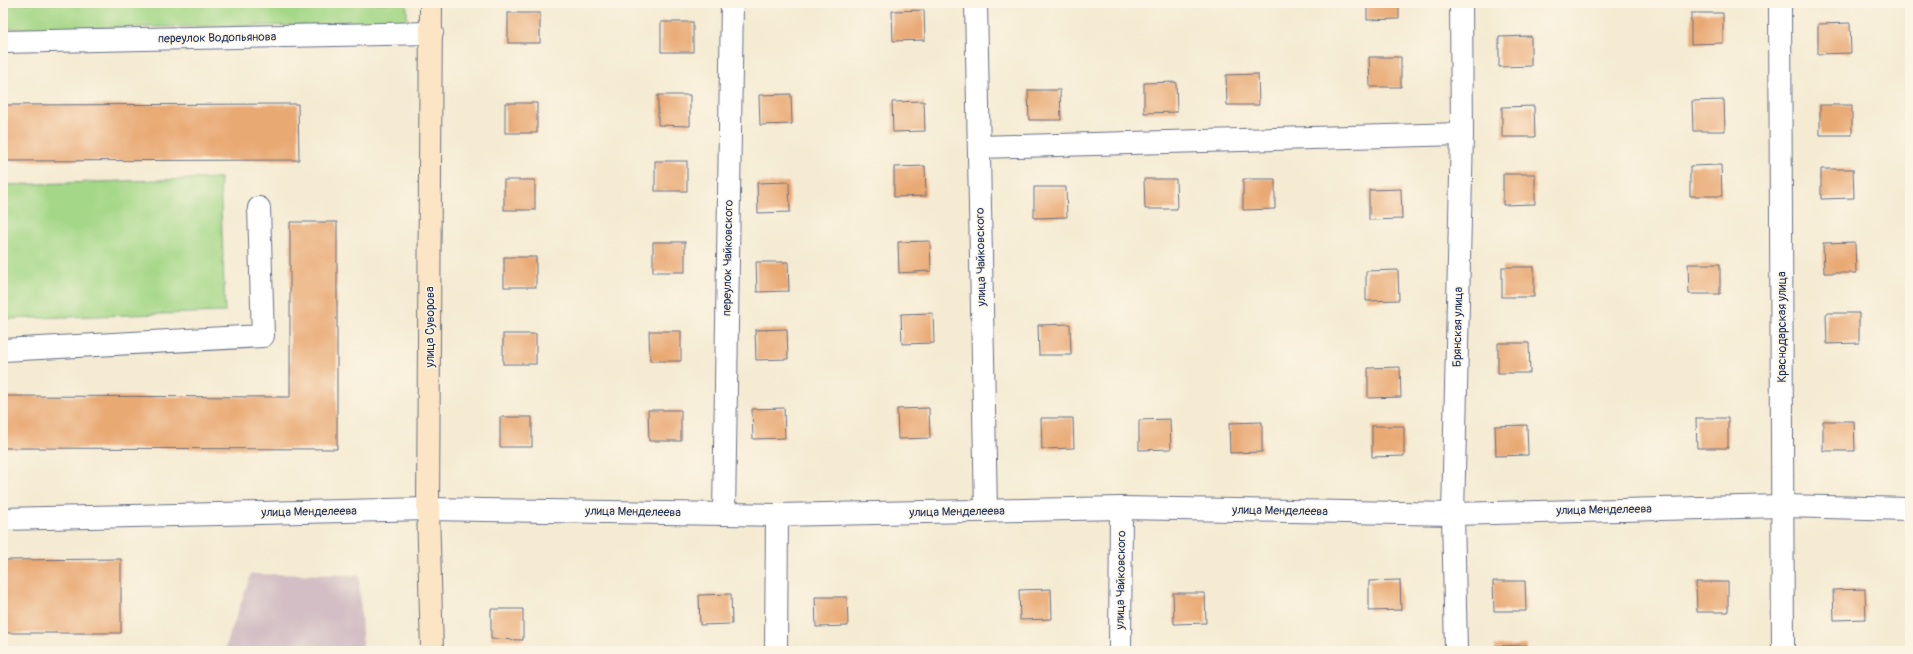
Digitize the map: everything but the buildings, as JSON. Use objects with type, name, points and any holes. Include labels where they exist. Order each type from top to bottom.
[{"type":"street","name":"улица Суворова","points":[[431,3],[428,509],[432,651]]},
{"type":"street","name":"переулок Чайковского","points":[[724,514],[732,3]]},
{"type":"street","name":"улица Чайковского","points":[[976,3],[986,511]]},
{"type":"street","name":"Брянская улица","points":[[1456,651],[1453,514],[1462,134],[1462,3]]},
{"type":"street","name":"Краснодарская улица","points":[[1780,3],[1783,651]]},
{"type":"street","name":"переулок Водопьянова","points":[[3,42],[432,33]]},
{"type":"street","points":[[979,147],[1462,134]]},
{"type":"street","points":[[3,350],[263,336],[259,208]]},
{"type":"street","name":"улица Менделеева","points":[[3,519],[428,509],[777,515],[1121,508],[1453,514],[1782,506],[1910,509]]},
{"type":"street","name":"улица Чайковского","points":[[1120,651],[1121,508]]},
{"type":"street","points":[[776,651],[777,515]]},
{"type":"shaded area","points":[[251,574],[359,575],[363,651],[224,651]]},
{"type":"green space","points":[[3,3],[407,3],[407,24],[3,29]]},
{"type":"green space","points":[[220,178],[225,312],[3,319],[3,185]]}]
